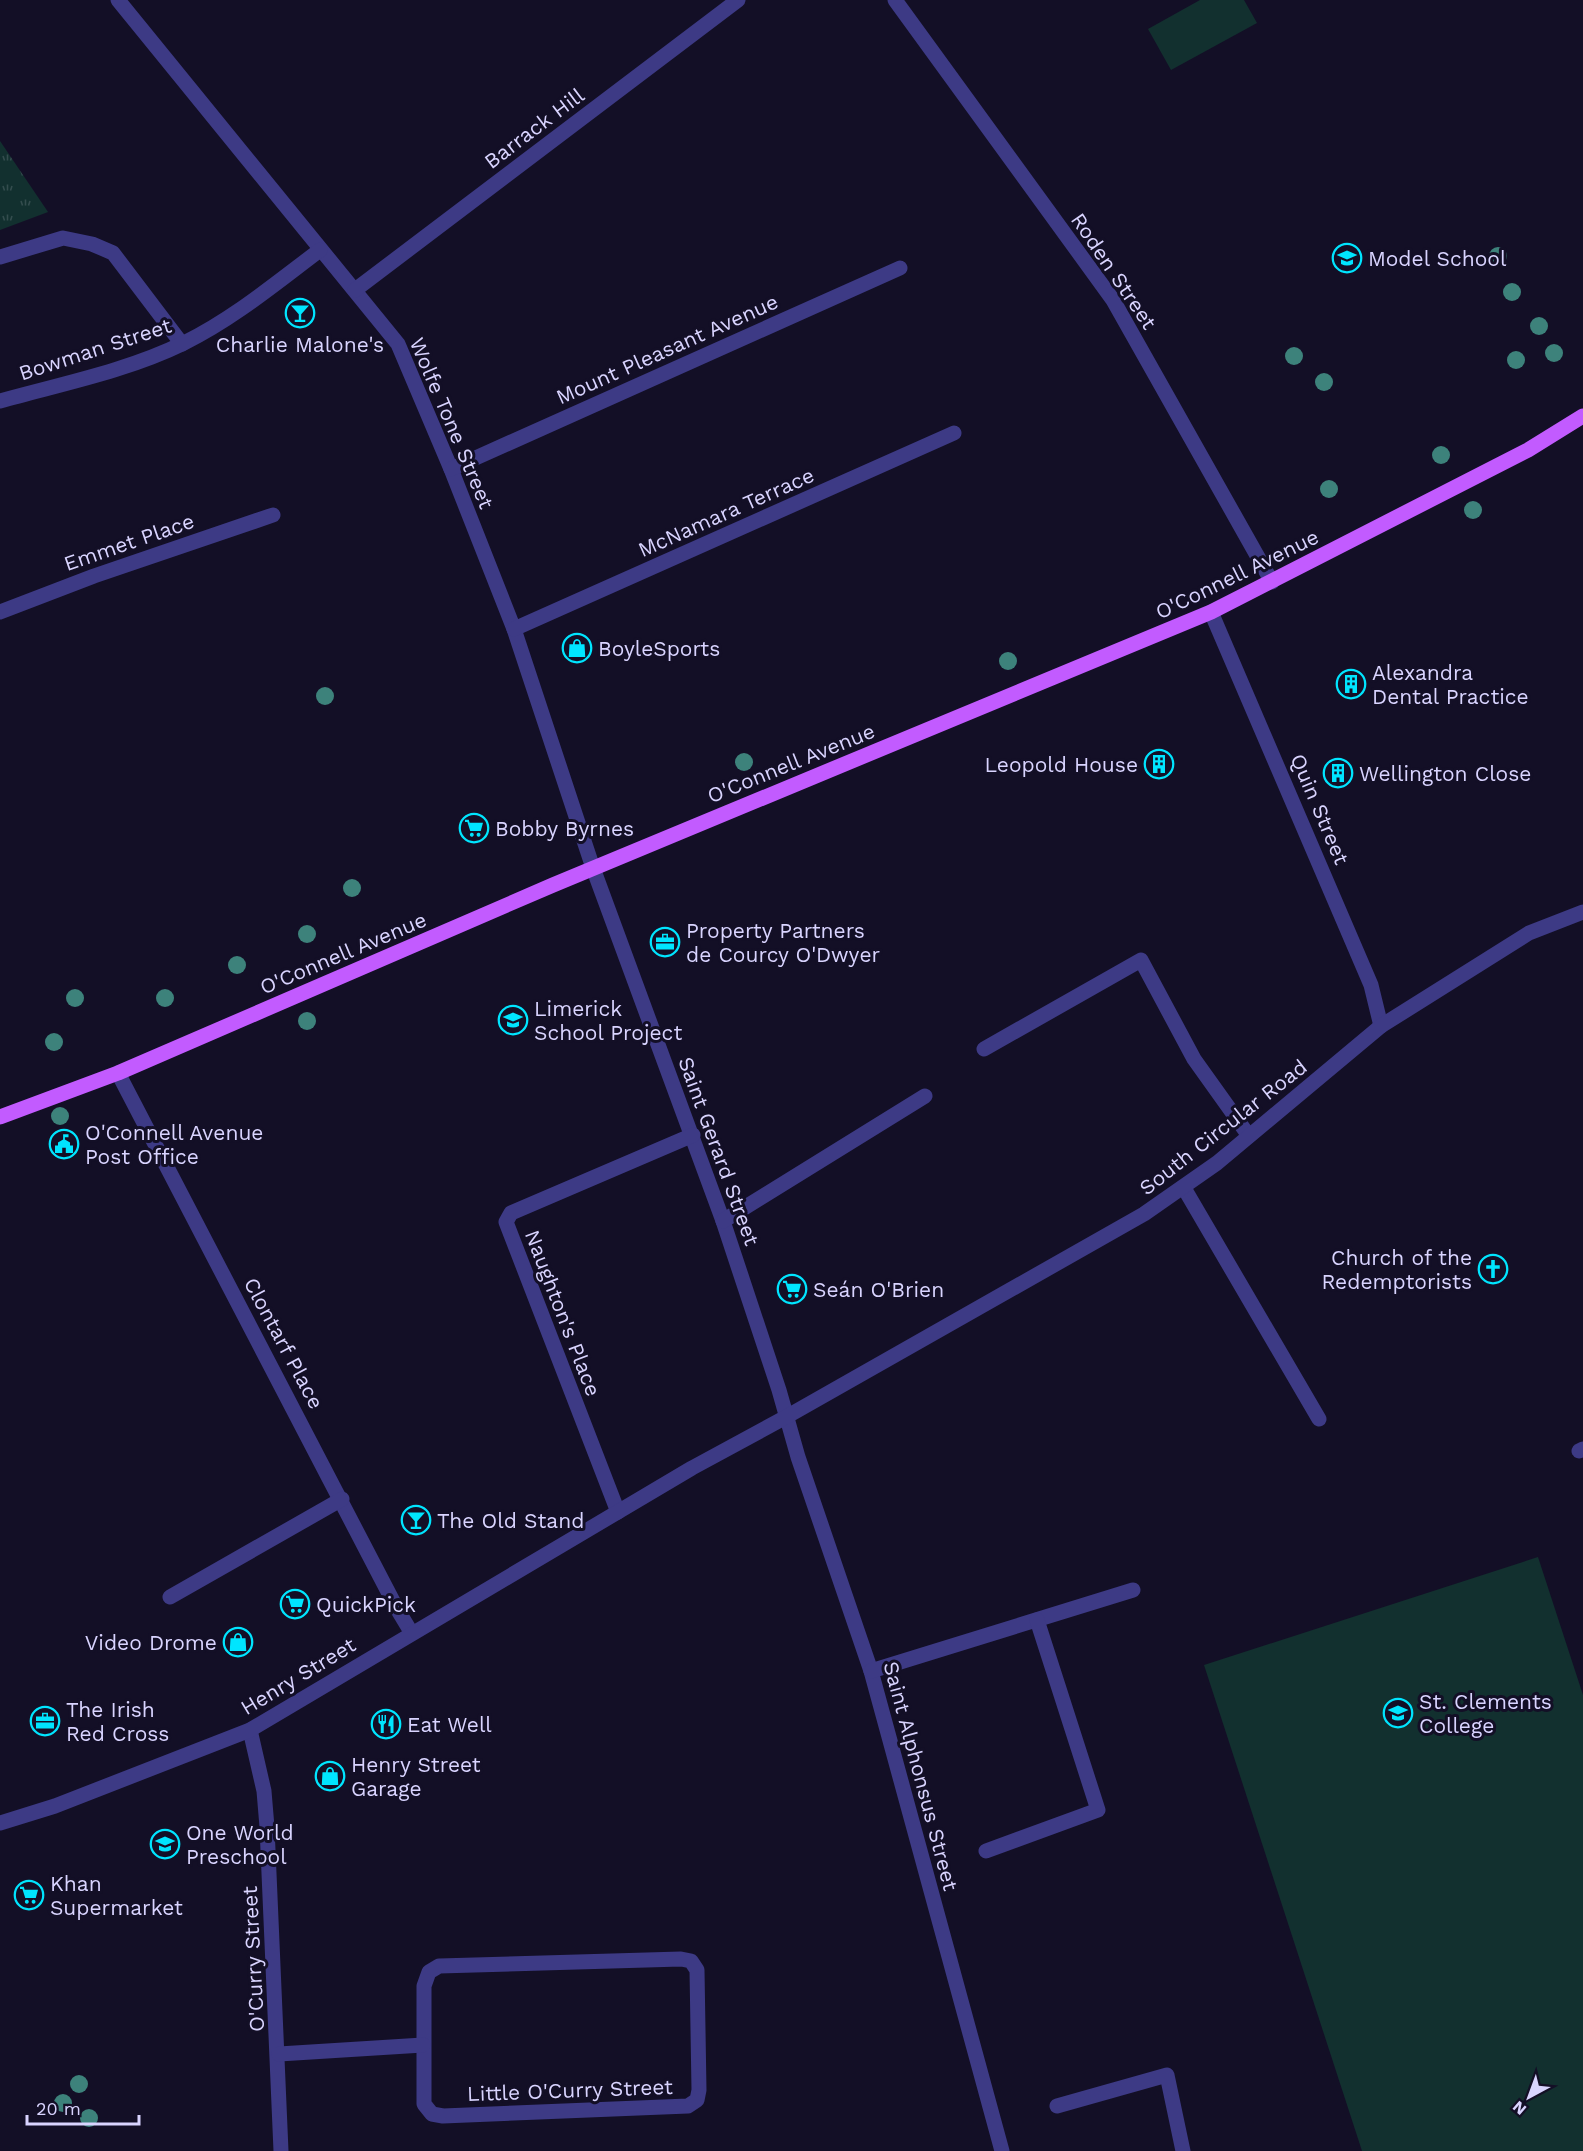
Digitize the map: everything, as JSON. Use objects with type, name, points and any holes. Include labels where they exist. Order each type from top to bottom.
[{"type":"main road","name":"O'Connell Avenue","points":[[0,1117],[118,1073],[593,868],[1211,612],[1528,450],[1583,416]]},
{"type":"street","name":"Wolfe Tone Street","points":[[118,0],[398,344],[514,628],[593,868]]},
{"type":"street","name":"Barrack Hill","points":[[355,290],[738,0]]},
{"type":"street","name":"Roden Street","points":[[895,0],[1113,300],[1272,582]]},
{"type":"street","points":[[0,257],[63,238],[92,244],[113,253],[182,345]]},
{"type":"street","name":"Bowman Street","points":[[0,401],[133,363],[182,345],[231,316],[320,250]]},
{"type":"street","name":"Mount Pleasant Avenue","points":[[451,469],[900,268]]},
{"type":"street","name":"McNamara Terrace","points":[[514,628],[954,433]]},
{"type":"street","name":"Emmet Place","points":[[0,612],[94,576],[273,515]]},
{"type":"street","name":"Quin Street","points":[[1211,612],[1371,985],[1381,1026]]},
{"type":"street","name":"Saint Gerard Street","points":[[593,868],[693,1135],[786,1417]]},
{"type":"street","name":"South Circular Road","points":[[786,1417],[1144,1215],[1184,1188],[1381,1026],[1529,933],[1583,912]]},
{"type":"street","points":[[984,1048],[1140,960],[1194,1059],[1249,1136]]},
{"type":"street","name":"Clontarf Place","points":[[118,1073],[411,1632]]},
{"type":"street","points":[[723,1221],[925,1096]]},
{"type":"street","name":"Naughton's Place","points":[[618,1512],[506,1222],[511,1213],[693,1135]]},
{"type":"street","points":[[1184,1188],[1319,1419]]},
{"type":"street","name":"Henry Street","points":[[0,1823],[55,1806],[250,1730],[411,1632],[692,1468],[786,1417]]},
{"type":"street","name":"Saint Alphonsus Street","points":[[786,1417],[871,1671],[1002,2151]]},
{"type":"street","points":[[170,1597],[342,1499]]},
{"type":"street","points":[[871,1671],[1133,1590]]},
{"type":"street","points":[[986,1851],[1098,1809],[1037,1620]]},
{"type":"street","name":"O'Curry Street","points":[[250,1730],[264,1791],[279,2054],[281,2151]]},
{"type":"street","name":"Little O'Curry Street","points":[[681,1959],[691,1961],[697,1971],[699,2090],[697,2100],[688,2106],[443,2116],[432,2114],[424,2104],[423,2045],[424,1986],[429,1972],[439,1966],[681,1959]]},
{"type":"street","points":[[279,2054],[423,2045]]},
{"type":"street","points":[[1058,2106],[1167,2075],[1183,2151]]},
{"type":"green space","points":[[1200,0],[1244,0],[1257,23],[1171,70],[1148,29]]},
{"type":"green space","points":[[0,141],[48,212],[0,230]]},
{"type":"green space","name":"St. Clements College","points":[[1538,1557],[1583,1695],[1583,2151],[1362,2151],[1204,1665]]},
{"type":"place","name":"Model School","points":[[1347,258]]},
{"type":"place","name":"Charlie Malone's","points":[[300,313]]},
{"type":"place","name":"BoyleSports","points":[[577,648]]},
{"type":"place","name":"Alexandra Dental Practice","points":[[1351,684]]},
{"type":"place","name":"Leopold House","points":[[1159,764]]},
{"type":"place","name":"Wellington Close","points":[[1338,773]]},
{"type":"place","name":"Bobby Byrnes","points":[[474,828]]},
{"type":"place","name":"Property Partners de Courcy O'Dwyer","points":[[665,942]]},
{"type":"place","name":"Limerick School Project","points":[[513,1020]]},
{"type":"place","name":"O'Connell Avenue Post Office","points":[[64,1144]]},
{"type":"place","name":"Church of the Redemptorists","points":[[1493,1269]]},
{"type":"place","name":"Seán O'Brien","points":[[792,1289]]},
{"type":"place","name":"The Old Stand","points":[[416,1520]]},
{"type":"place","name":"QuickPick","points":[[295,1604]]},
{"type":"place","name":"Video Drome","points":[[238,1642]]},
{"type":"place","name":"St. Clements College","points":[[1398,1713]]},
{"type":"place","name":"The Irish Red Cross","points":[[45,1721]]},
{"type":"place","name":"Eat Well","points":[[386,1724]]},
{"type":"place","name":"Henry Street Garage","points":[[330,1776]]},
{"type":"place","name":"One World Preschool","points":[[165,1844]]},
{"type":"place","name":"Khan Supermarket","points":[[29,1895]]}]
